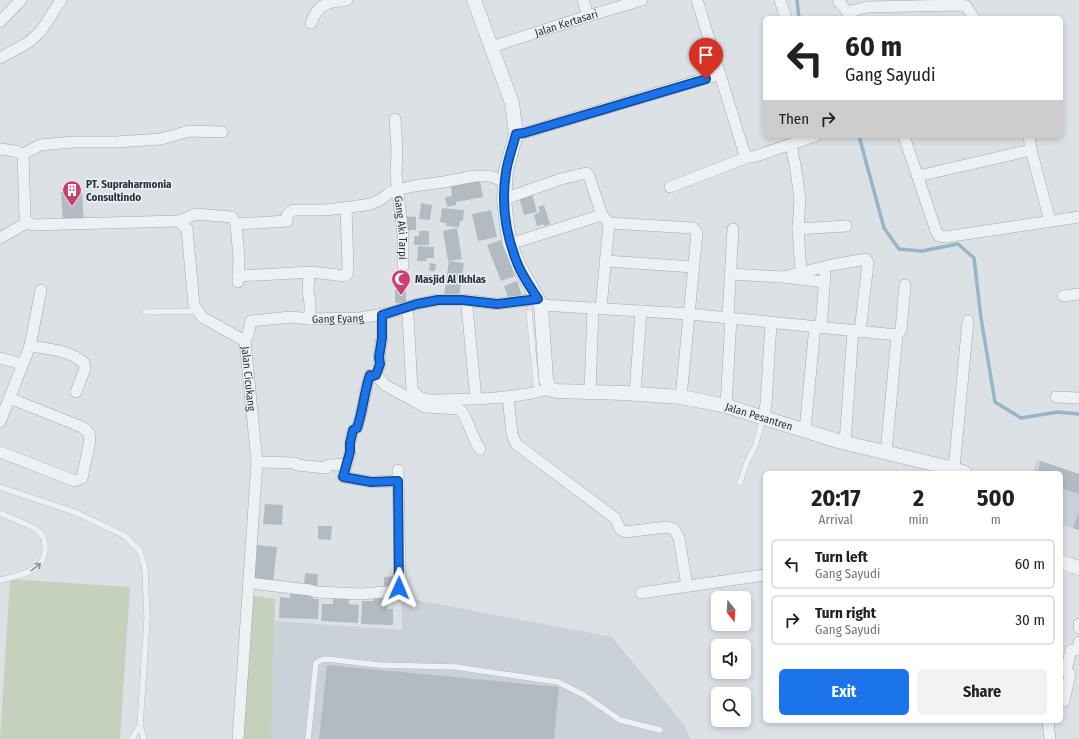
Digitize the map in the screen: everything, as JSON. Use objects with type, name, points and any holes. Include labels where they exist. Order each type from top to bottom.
[{"type":"street","points":[[0,22],[20,0]]},
{"type":"street","points":[[0,58],[29,42],[41,31],[61,0]]},
{"type":"street","points":[[311,23],[315,12],[325,4],[347,0]]},
{"type":"street","points":[[408,315],[412,390],[419,397],[428,400],[476,399],[508,397],[543,390],[546,379],[536,305],[510,244],[504,199],[506,171],[516,134],[512,103],[474,0]]},
{"type":"street","points":[[583,0],[588,16]]},
{"type":"street","name":"Jalan Kertasari","points":[[491,47],[642,0]]},
{"type":"street","points":[[697,0],[744,152],[748,157]]},
{"type":"street","points":[[780,0],[785,16]]},
{"type":"street","points":[[838,0],[850,15],[867,7],[960,5],[966,6],[973,16]]},
{"type":"street","points":[[516,134],[524,133],[720,74]]},
{"type":"street","name":"Gang Aki Tarpi","points":[[395,119],[397,150],[396,175],[403,235],[403,266]]},
{"type":"street","points":[[0,149],[15,151],[23,154],[40,146],[74,142],[116,142],[161,139],[189,131],[222,132]]},
{"type":"street","points":[[670,186],[748,157],[753,157],[810,138]]},
{"type":"street","points":[[905,138],[939,236],[945,237],[1079,216]]},
{"type":"street","points":[[1029,138],[1031,150],[1050,221]]},
{"type":"street","points":[[791,145],[800,199],[798,229],[801,271]]},
{"type":"street","points":[[918,176],[1031,150]]},
{"type":"street","points":[[23,154],[25,218],[32,225],[179,221],[196,214],[232,217],[236,224],[239,258],[238,279],[309,273],[345,276],[347,274],[348,267],[346,208]]},
{"type":"street","points":[[504,199],[561,179],[586,173],[589,176],[605,219],[606,260],[597,308],[590,392]]},
{"type":"street","points":[[236,224],[287,221],[289,212],[293,210],[325,210],[371,204],[397,190],[475,176],[490,176],[505,182]]},
{"type":"street","points":[[510,244],[605,219],[693,228],[697,233],[681,397]]},
{"type":"street","points":[[179,221],[186,229],[194,305],[197,311]]},
{"type":"street","points":[[0,238],[28,222]]},
{"type":"street","points":[[798,229],[846,226]]},
{"type":"street","points":[[726,406],[733,229]]},
{"type":"street","points":[[783,277],[801,271],[866,259],[868,260],[857,331],[845,443]]},
{"type":"street","points":[[606,260],[693,267]]},
{"type":"street","points":[[805,430],[826,266]]},
{"type":"street","points":[[309,273],[308,291],[310,319]]},
{"type":"street","points":[[731,274],[783,277],[824,282]]},
{"type":"street","points":[[887,448],[897,335],[900,330],[904,285]]},
{"type":"street","points":[[0,422],[30,346],[41,290]]},
{"type":"street","points":[[1063,296],[1079,294]]},
{"type":"street","name":"Gang Eyang","points":[[245,341],[251,321],[291,317],[310,319],[360,318],[382,315],[417,304],[438,300],[462,300],[497,304],[597,308],[729,317],[771,323],[818,326],[897,335]]},
{"type":"street","points":[[468,306],[476,399]]},
{"type":"street","name":"Jalan Cicukang","points":[[197,311],[202,317],[245,341],[257,462],[238,739]]},
{"type":"street","points":[[635,394],[641,311]]},
{"type":"street","points":[[376,375],[380,364],[379,357],[382,338],[382,315]]},
{"type":"street","points":[[959,471],[968,321]]},
{"type":"street","points":[[763,418],[766,404],[771,323]]},
{"type":"street","points":[[30,346],[70,354],[79,358],[84,363],[85,369],[76,392]]},
{"type":"street","points":[[0,358],[22,364]]},
{"type":"street","points":[[248,583],[316,592],[361,594],[396,592],[399,588],[398,476],[371,482],[343,477],[350,452],[350,443],[353,430],[357,428],[362,412],[370,375],[376,375],[385,385],[425,407],[459,409],[464,413],[474,441],[480,449]]},
{"type":"street","name":"Jalan Pesantren","points":[[543,390],[681,397],[726,406],[845,443],[887,448],[959,471]]},
{"type":"street","points":[[508,397],[512,434],[516,444],[615,518],[620,528],[625,532],[667,527],[674,529],[679,538],[687,586]]},
{"type":"street","points":[[1056,397],[1079,398]]},
{"type":"street","points":[[0,452],[75,481],[82,478],[90,441],[89,433],[82,427],[9,398]]},
{"type":"street","points":[[257,462],[295,463],[297,465],[326,468],[329,465],[346,464]]},
{"type":"street","points":[[1063,563],[1079,568]]},
{"type":"street","points":[[641,593],[763,575]]},
{"type":"street","points":[[1063,701],[1070,674],[1066,671],[1071,650],[1078,650],[1079,642]]},
{"type":"street","points":[[1048,723],[1050,739]]},
{"type":"lane","points":[[144,312],[197,311]]},
{"type":"lane","points":[[740,483],[747,462],[755,447],[763,418]]},
{"type":"lane","points":[[0,486],[77,513],[125,536],[140,551],[145,570],[147,618],[140,726],[144,739]]},
{"type":"lane","points":[[0,513],[37,530],[43,536],[45,555],[41,563],[33,570],[24,574],[0,580]]},
{"type":"lane","points":[[308,739],[316,663],[321,660],[328,659],[379,665],[456,667],[558,682],[584,695],[620,720],[660,730]]},
{"type":"lane","points":[[132,739],[140,726]]},
{"type":"shaded area","points":[[1037,460],[1079,474],[1079,530],[1063,526],[1063,471],[1034,471]]},
{"type":"shaded area","points":[[401,597],[612,637],[685,726],[690,739],[242,739],[270,684],[275,621],[402,630]]},
{"type":"green space","points":[[10,579],[130,587],[120,739],[0,739]]},
{"type":"green space","points":[[246,595],[275,599],[271,739],[240,739]]},
{"type":"building","points":[[480,181],[483,197],[456,202],[456,205],[447,207],[445,197],[452,196],[451,186]]},
{"type":"building","name":"PT. Supraharmonia Consultindo","points":[[61,192],[82,192],[84,222],[63,223]]},
{"type":"building","points":[[532,194],[537,212],[524,215],[519,197]]},
{"type":"building","points":[[421,203],[432,205],[430,220],[419,219]]},
{"type":"building","points":[[544,205],[550,224],[537,226],[534,215],[540,212],[538,207]]},
{"type":"building","points":[[442,208],[464,210],[463,221],[460,221],[459,227],[446,226],[446,223],[440,222]]},
{"type":"building","points":[[491,210],[497,237],[478,241],[472,214]]},
{"type":"building","points":[[403,216],[416,217],[416,230],[403,230]]},
{"type":"building","points":[[457,228],[462,259],[448,261],[443,231]]},
{"type":"building","points":[[419,231],[429,231],[429,245],[414,245],[414,236],[419,236]]},
{"type":"building","points":[[501,240],[515,276],[501,281],[487,245]]},
{"type":"building","points":[[418,246],[434,247],[434,258],[427,258],[426,261],[417,261]]},
{"type":"building","points":[[449,261],[464,263],[459,297],[444,295]]},
{"type":"building","points":[[430,263],[436,264],[435,271],[429,271]]},
{"type":"building","points":[[424,275],[438,275],[438,281],[423,280]]},
{"type":"building","points":[[517,281],[523,298],[510,303],[504,286]]},
{"type":"building","name":"Masjid Al Ikhlas","points":[[395,289],[406,289],[406,303],[395,303]]},
{"type":"building","points":[[1041,461],[1079,474],[1079,494],[1063,489],[1063,471],[1038,471]]},
{"type":"building","points":[[265,504],[283,505],[282,525],[263,524]]},
{"type":"building","points":[[1079,511],[1079,530],[1073,528]]},
{"type":"building","points":[[318,526],[332,526],[331,540],[318,539]]},
{"type":"building","points":[[257,545],[277,547],[273,583],[253,581]]},
{"type":"building","points":[[305,573],[318,574],[317,588],[304,587]]},
{"type":"building","points":[[397,576],[397,589],[384,590],[384,577]]},
{"type":"building","points":[[290,594],[313,595],[313,599],[319,599],[318,619],[279,618],[280,597],[290,598]]},
{"type":"building","points":[[374,597],[388,598],[387,609],[393,609],[393,625],[361,624],[362,601],[373,601]]},
{"type":"building","points":[[333,598],[349,598],[349,604],[359,605],[358,623],[321,621],[322,604],[333,604]]},
{"type":"building","points":[[327,665],[559,687],[554,739],[319,739]]},
{"type":"waterway","points":[[797,0],[799,16]]},
{"type":"waterway","points":[[860,138],[884,228],[899,249],[922,251],[958,244],[974,258],[981,318],[995,402],[1021,418],[1058,412],[1079,414]]},
{"type":"place","name":"PT. Supraharmonia Consultindo","points":[[72,207]]},
{"type":"place","name":"Masjid Al Ikhlas","points":[[401,296]]},
{"type":"route","points":[[399,588],[398,481],[371,482],[343,477],[350,452],[350,443],[353,430],[357,428],[362,412],[367,384],[370,375],[376,375],[380,364],[379,357],[382,338],[382,315],[417,304],[438,300],[462,300],[497,304],[538,299],[519,266],[510,244],[507,226],[504,199],[506,171],[516,134],[524,133],[706,79]]}]
